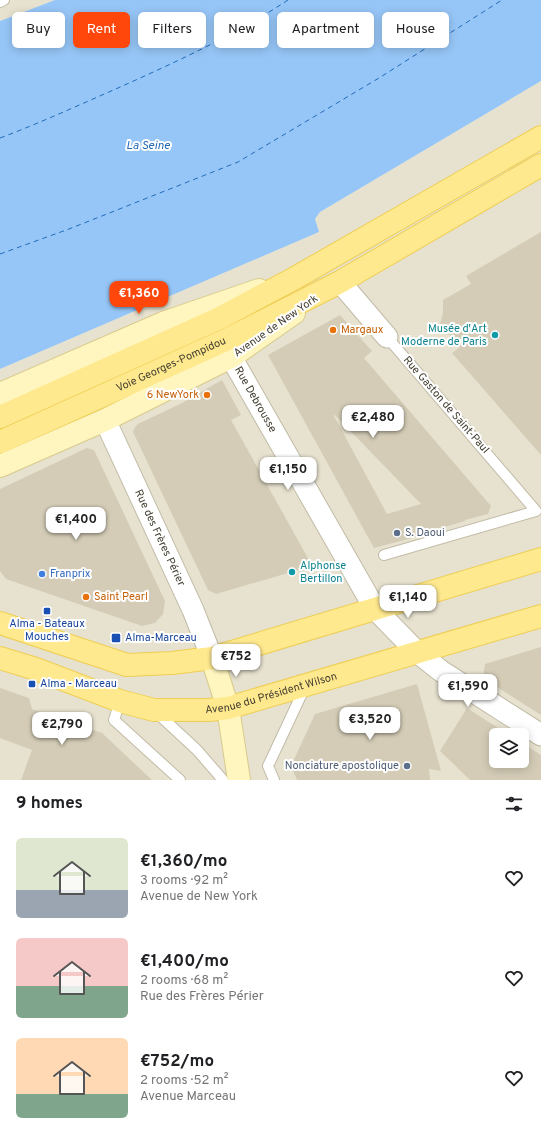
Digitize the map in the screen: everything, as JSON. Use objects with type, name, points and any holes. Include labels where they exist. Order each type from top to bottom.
[{"type":"main road","points":[[295,278],[541,137]]},
{"type":"main road","name":"Avenue de New York","points":[[340,282],[541,165]]},
{"type":"main road","name":"Voie Georges-Pompidou","points":[[0,417],[220,318],[295,278]]},
{"type":"main road","name":"Voie Georges-Pompidou","points":[[0,442],[228,339],[340,282]]},
{"type":"main road","points":[[0,623],[127,664],[172,664],[212,658],[541,559]]},
{"type":"main road","name":"Avenue du Président Wilson","points":[[0,658],[36,669],[120,701],[154,710],[208,710],[228,708],[541,616]]},
{"type":"street","points":[[0,394],[163,323],[295,278]]},
{"type":"street","name":"Rue Gaston de Saint-Paul","points":[[340,282],[387,337]]},
{"type":"street","name":"Avenue de New York","points":[[0,466],[105,420],[231,357],[340,282]]},
{"type":"street","name":"Rue Debrousse","points":[[231,357],[375,609],[417,652],[441,671],[541,735]]},
{"type":"street","name":"Rue des Frères Périer","points":[[105,420],[194,610],[212,658]]},
{"type":"street","points":[[212,658],[228,708],[239,780]]},
{"type":"lane","points":[[0,2],[4,0]]},
{"type":"lane","name":"Rue Gaston de Saint-Paul","points":[[384,555],[536,511],[387,337]]},
{"type":"lane","points":[[274,780],[268,766],[306,684]]},
{"type":"lane","points":[[120,701],[114,720],[180,780]]},
{"type":"lane","points":[[154,710],[197,750],[223,780]]},
{"type":"shaded area","points":[[0,0],[55,0],[24,12],[12,12],[12,16],[0,21]]},
{"type":"shaded area","points":[[541,81],[541,780],[0,780],[0,369],[319,232],[315,219],[320,212]]},
{"type":"water","name":"La Seine","points":[[55,0],[541,0],[541,81],[320,212],[315,219],[319,232],[0,369],[0,21],[12,16],[12,48],[65,48],[65,12],[24,12]]},
{"type":"building","name":"Musée d'Art Moderne de Paris","points":[[541,232],[541,455],[452,353],[460,347],[440,324],[443,313],[443,300],[471,284],[466,276]]},
{"type":"building","points":[[340,315],[372,351],[364,358],[491,506],[488,514],[421,534],[416,537],[374,548],[268,355]],"holes":[[[335,415],[421,504],[387,514],[334,416]]]},
{"type":"building","points":[[222,380],[241,415],[231,420],[309,560],[305,568],[216,594],[208,590],[133,432],[138,424],[180,404]]},
{"type":"building","points":[[87,448],[94,450],[165,601],[163,614],[155,623],[142,626],[6,579],[0,571],[0,489]]},
{"type":"building","points":[[541,647],[541,715],[483,678],[485,664]]},
{"type":"building","points":[[417,684],[441,771],[429,769],[430,780],[297,780],[291,766],[315,714]]},
{"type":"building","points":[[0,688],[29,698],[32,709],[102,733],[152,780],[21,780],[32,750],[0,738]]},
{"type":"building","points":[[467,708],[498,728],[489,728],[489,768],[529,768],[529,747],[541,755],[541,780],[470,780],[440,751]]},
{"type":"ferry route","points":[[0,138],[74,107],[183,58],[247,25],[288,0]]},
{"type":"ferry route","points":[[0,254],[69,229],[238,162],[379,78],[502,0]]},
{"type":"place","name":"Margaux","points":[[333,330]]},
{"type":"place","name":"Musée d'Art Moderne de Paris","points":[[495,335]]},
{"type":"place","name":"6 NewYork","points":[[207,395]]},
{"type":"place","name":"S. Daoui","points":[[397,533]]},
{"type":"place","name":"Alphonse Bertillon","points":[[292,572]]},
{"type":"place","name":"Franprix","points":[[42,574]]},
{"type":"place","name":"Saint Pearl","points":[[86,597]]},
{"type":"place","name":"Alma - Bateaux Mouches","points":[[47,611]]},
{"type":"place","name":"Alma-Marceau","points":[[116,638]]},
{"type":"place","name":"Alma - Marceau","points":[[32,684]]},
{"type":"place","name":"Nonciature apostolique","points":[[407,766]]}]
